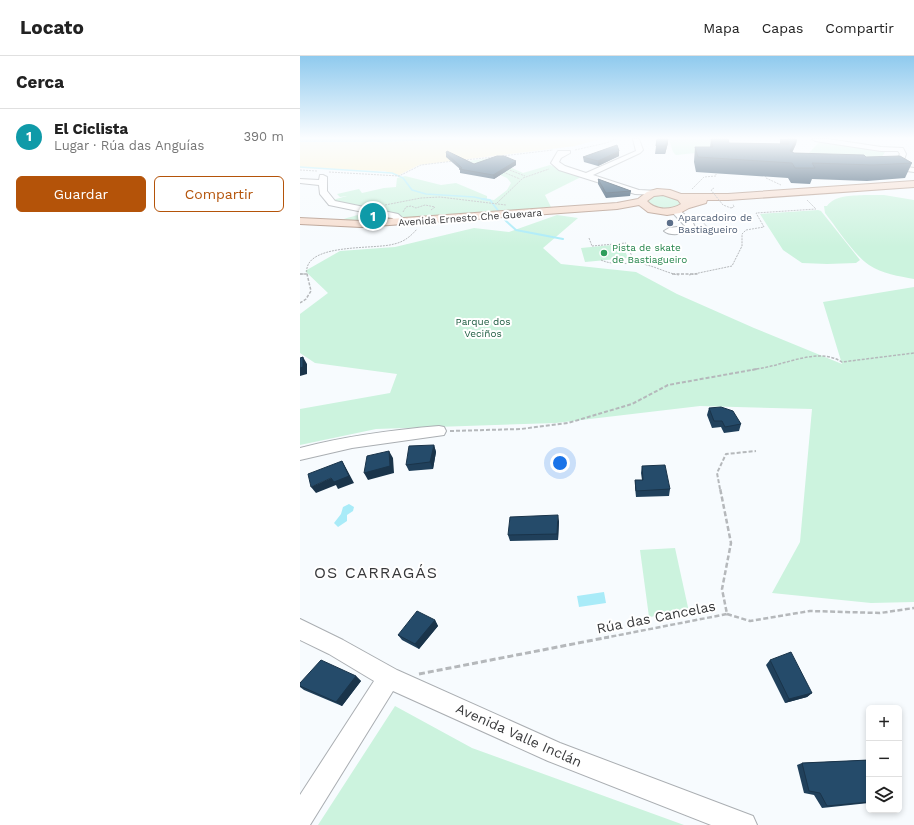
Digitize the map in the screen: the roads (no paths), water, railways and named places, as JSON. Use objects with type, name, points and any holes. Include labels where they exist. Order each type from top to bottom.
[{"type":"main road","points":[[644,203],[656,193],[667,193],[685,198],[728,197],[914,184]]},
{"type":"main road","points":[[675,211],[685,198]]},
{"type":"main road","name":"Avenida Ernesto Che Guevara","points":[[300,221],[361,224],[399,219],[617,206],[644,203],[661,211],[675,211]]},
{"type":"street","points":[[582,175],[628,190],[656,193]]},
{"type":"street","points":[[300,181],[323,176],[321,189],[327,199],[332,203],[374,211],[399,219]]},
{"type":"street","points":[[628,190],[644,203]]},
{"type":"street","points":[[669,231],[696,226],[675,211]]},
{"type":"street","points":[[300,454],[328,446],[375,437],[439,431]]},
{"type":"street","name":"Avenida Valle Inclán","points":[[300,629],[336,647],[394,680],[556,753],[744,825]]},
{"type":"street","points":[[300,818],[394,680]]},
{"type":"water","points":[[349,504],[354,507],[353,511],[347,515],[347,521],[338,527],[334,523],[341,514],[343,507]]},
{"type":"water","points":[[604,592],[606,603],[579,607],[577,596]]},
{"type":"waterway","points":[[396,175],[403,178],[412,190],[426,194],[474,197],[485,199]]},
{"type":"waterway","points":[[485,199],[490,200],[506,221],[516,230],[563,239]]},
{"type":"place","name":"El Ciclista","points":[[373,216]]},
{"type":"place","name":"Aparcadoiro de Bastiagueiro","points":[[670,223]]},
{"type":"place","name":"Pista de skate de Bastiagueiro","points":[[604,253]]},
{"type":"district","name":"OS CARRAGÁS","points":[[376,572]]},
{"type":"park label","name":"Parque dos Veciños","points":[[483,326]]}]
